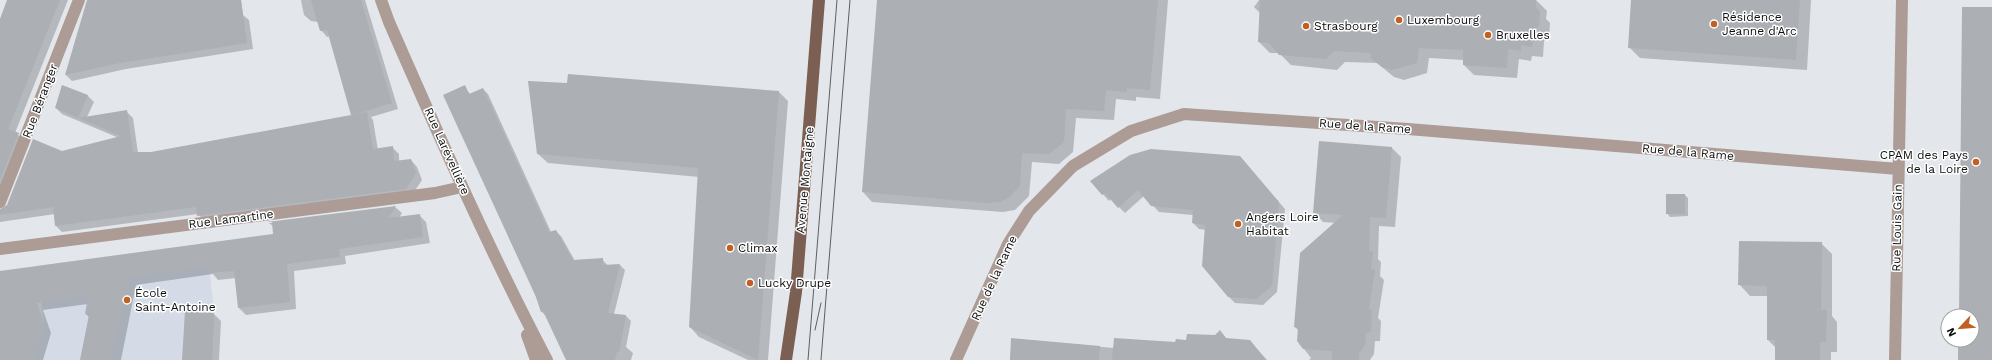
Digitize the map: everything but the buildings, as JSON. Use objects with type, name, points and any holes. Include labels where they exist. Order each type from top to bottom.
[{"type":"main road","name":"Avenue Montaigne","points":[[786,360],[796,292],[820,0]]},
{"type":"street","name":"Rue Béranger","points":[[0,202],[79,0]]},
{"type":"street","name":"Rue Larévellière","points":[[382,0],[389,22],[462,187],[516,300],[547,360]]},
{"type":"street","name":"Rue Louis Gain","points":[[1895,360],[1902,0]]},
{"type":"street","name":"Rue de la Rame","points":[[956,360],[1008,244],[1029,211],[1073,166],[1131,131],[1184,114],[1408,129],[1898,169]]},
{"type":"street","name":"Rue Lamartine","points":[[0,249],[435,193],[462,187]]},
{"type":"street","name":"Rue Larévellière","points":[[516,300],[536,360]]},
{"type":"shaded area","name":"École Saint-Antoine","points":[[207,243],[214,313],[212,360],[35,360],[44,323],[36,266]]},
{"type":"tram line","points":[[808,360],[837,0]]},
{"type":"tram line","points":[[821,360],[850,0]]},
{"type":"tram line","points":[[815,330],[821,303]]},
{"type":"place","name":"Luxembourg","points":[[1399,20]]},
{"type":"place","name":"Résidence Jeanne d'Arc","points":[[1714,24]]},
{"type":"place","name":"Strasbourg","points":[[1306,26]]},
{"type":"place","name":"Bruxelles","points":[[1488,35]]},
{"type":"place","name":"CPAM des Pays de la Loire","points":[[1976,162]]},
{"type":"place","name":"Angers Loire Habitat","points":[[1238,224]]},
{"type":"place","name":"Climax","points":[[730,248]]},
{"type":"place","name":"Lucky Drupe","points":[[750,283]]},
{"type":"place","name":"École Saint-Antoine","points":[[127,300]]}]
